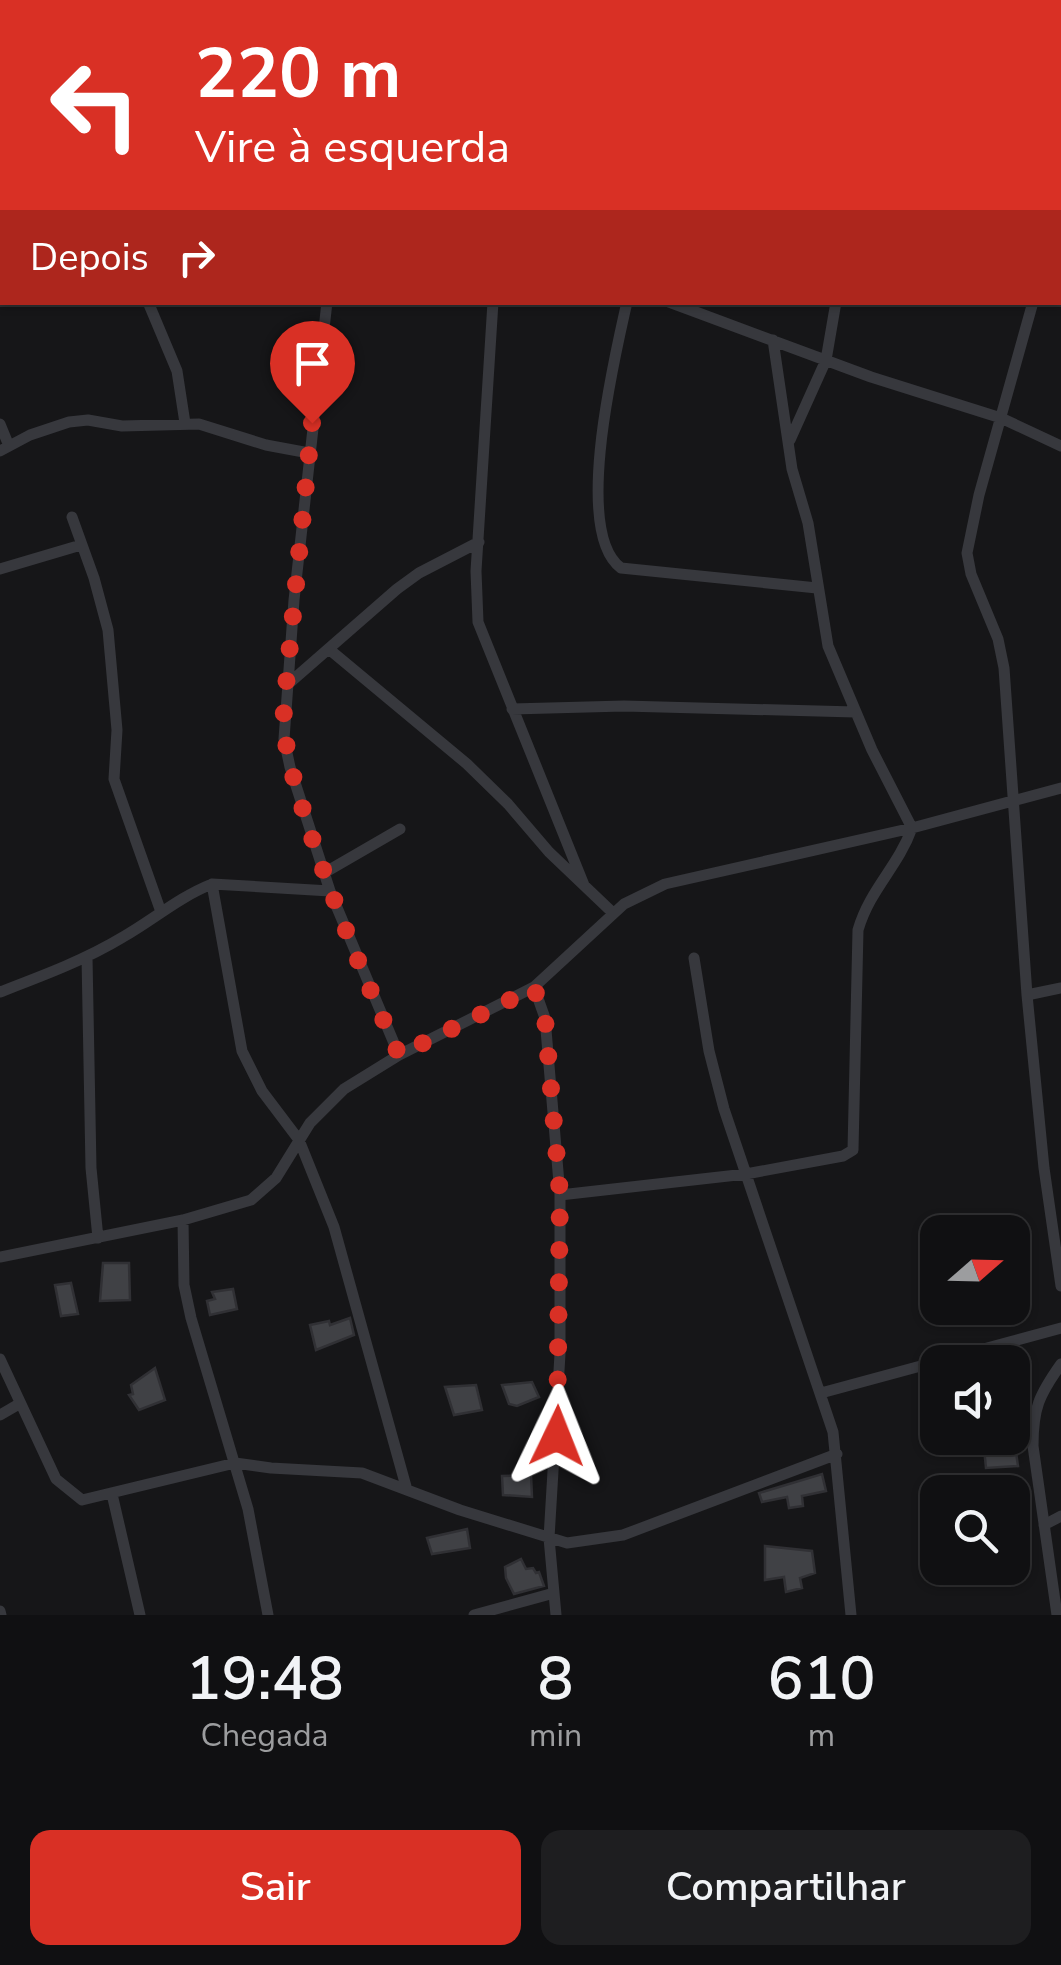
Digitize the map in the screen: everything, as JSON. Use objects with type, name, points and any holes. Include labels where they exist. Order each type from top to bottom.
[{"type":"street","points":[[149,305],[178,370],[185,423]]},
{"type":"street","points":[[327,305],[283,722],[287,753],[330,891],[399,1055]]},
{"type":"street","points":[[493,305],[478,542],[478,622],[584,885]]},
{"type":"street","points":[[626,305],[604,406],[598,490],[600,530],[613,563],[621,568],[817,588]]},
{"type":"street","points":[[676,305],[1001,418],[1061,446]]},
{"type":"street","points":[[788,444],[826,360],[835,305]]},
{"type":"street","points":[[1032,305],[974,514],[967,553],[971,574],[998,638],[1004,668],[1026,996],[1061,1286]]},
{"type":"street","points":[[560,1194],[746,1174],[844,1156],[852,1150],[858,930],[865,904],[904,851],[912,828],[855,712],[828,646],[772,340]]},
{"type":"street","points":[[0,424],[5,448],[69,422],[102,420],[142,426],[185,423],[309,453]]},
{"type":"street","points":[[72,517],[108,630],[117,730],[114,779],[161,912]]},
{"type":"street","points":[[287,684],[396,590],[478,542]]},
{"type":"street","points":[[0,569],[82,545]]},
{"type":"street","points":[[330,650],[467,764],[613,913]]},
{"type":"street","points":[[512,709],[624,706],[855,712]]},
{"type":"street","points":[[0,1257],[183,1220],[251,1200],[276,1178],[310,1123],[344,1089],[399,1055],[534,988],[613,913],[665,884],[912,828],[1061,788]]},
{"type":"street","points":[[324,873],[400,829]]},
{"type":"street","points":[[212,884],[242,1051],[262,1091],[300,1140],[339,1243],[407,1490]]},
{"type":"street","points":[[0,992],[123,938],[212,884],[330,891]]},
{"type":"street","points":[[87,956],[91,1168],[98,1238]]},
{"type":"street","points":[[694,958],[709,1051],[838,1454],[851,1615]]},
{"type":"street","points":[[534,988],[545,1018],[560,1194],[558,1404],[548,1538],[556,1615]]},
{"type":"street","points":[[1026,996],[1061,988]]},
{"type":"street","points":[[183,1220],[184,1284],[191,1318],[235,1463],[268,1615]]},
{"type":"street","points":[[820,1394],[1061,1328]]},
{"type":"street","points":[[0,1359],[47,1463],[64,1486],[82,1500],[235,1463],[362,1472],[566,1543],[623,1536],[838,1454]]},
{"type":"street","points":[[1057,1615],[1033,1446],[1038,1398],[1061,1364]]},
{"type":"street","points":[[0,1415],[19,1404]]},
{"type":"street","points":[[112,1494],[140,1615]]},
{"type":"street","points":[[1044,1526],[1061,1516]]},
{"type":"street","points":[[474,1615],[554,1593]]},
{"type":"building","points":[[103,1263],[129,1263],[130,1300],[100,1301]]},
{"type":"building","points":[[71,1283],[78,1314],[61,1316],[55,1285]]},
{"type":"building","points":[[233,1289],[237,1309],[210,1315],[207,1301],[215,1299],[212,1292]]},
{"type":"building","points":[[350,1318],[354,1335],[316,1350],[310,1325],[329,1321],[330,1325]]},
{"type":"building","points":[[155,1368],[165,1400],[139,1410],[129,1395],[133,1394],[131,1385]]},
{"type":"building","points":[[532,1382],[539,1397],[517,1406],[509,1404],[502,1385]]},
{"type":"building","points":[[476,1385],[482,1410],[454,1415],[445,1387]]},
{"type":"building","points":[[985,1455],[1016,1455],[1018,1466],[986,1468]]},
{"type":"building","points":[[822,1474],[826,1491],[802,1496],[803,1506],[789,1508],[787,1497],[762,1502],[759,1493]]},
{"type":"building","points":[[531,1475],[532,1497],[503,1495],[502,1476]]},
{"type":"building","points":[[467,1529],[470,1548],[432,1554],[427,1538]]},
{"type":"building","points":[[765,1546],[812,1551],[815,1573],[800,1578],[802,1588],[786,1592],[784,1577],[765,1580]]},
{"type":"building","points":[[521,1559],[526,1569],[539,1572],[544,1586],[514,1594],[505,1567]]},
{"type":"route","points":[[312,423],[284,706],[284,739],[290,768],[330,891],[399,1055],[534,988],[545,1018],[551,1064],[560,1194],[557,1436]]}]
